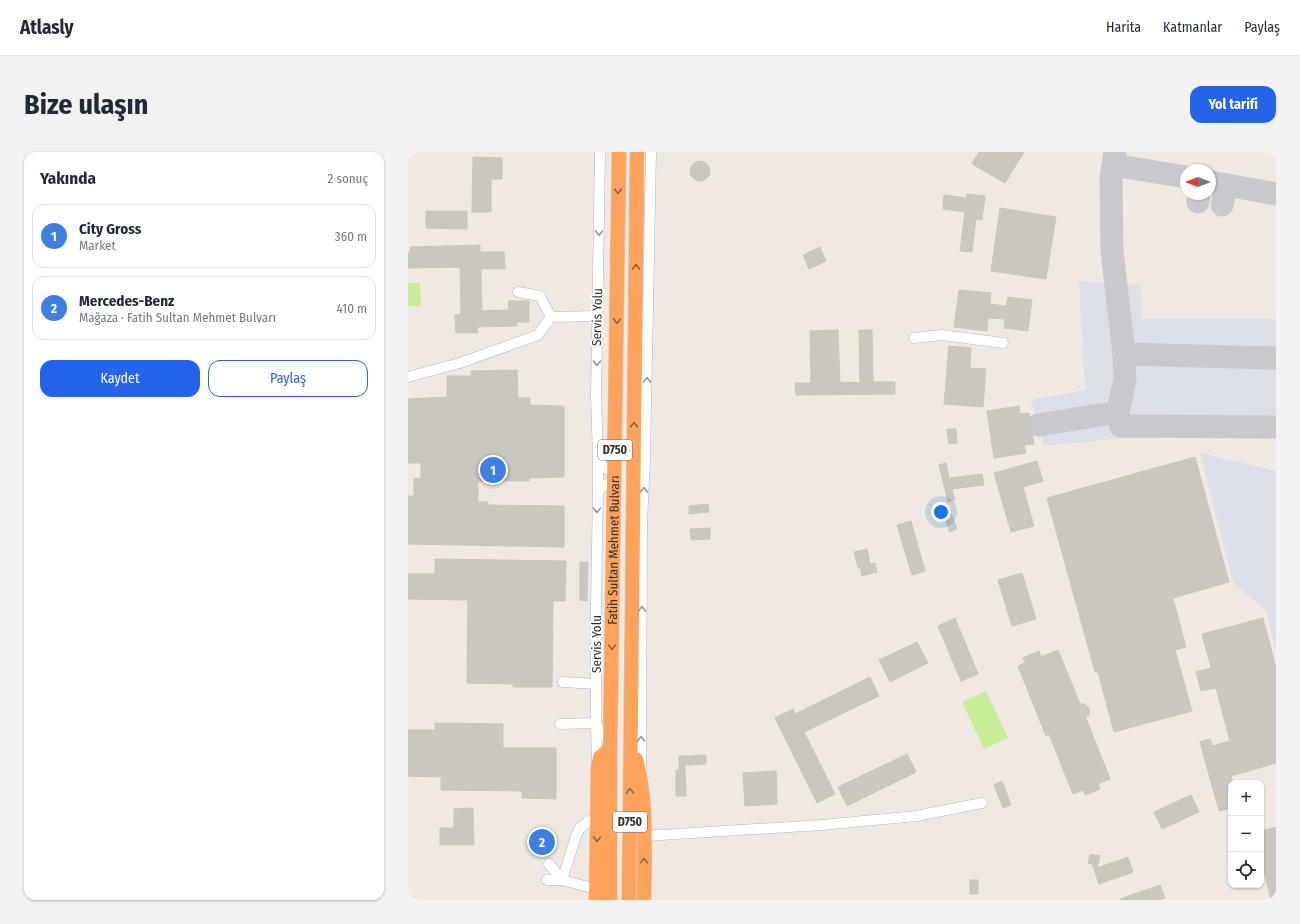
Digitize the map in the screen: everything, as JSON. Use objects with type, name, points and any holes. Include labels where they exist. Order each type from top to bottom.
[{"type":"highway","name":"Fatih Sultan Mehmet Bulvarı","points":[[610,900],[610,744],[619,152]]},
{"type":"highway","name":"Fatih Sultan Mehmet Bulvarı","points":[[629,900],[637,152]]},
{"type":"highway","points":[[596,894],[598,768],[600,757],[610,744]]},
{"type":"highway","points":[[631,744],[641,778],[644,836],[644,900]]},
{"type":"street","name":"Servis Yolu","points":[[597,780],[596,604],[598,457],[596,396],[600,152]]},
{"type":"street","points":[[641,778],[642,522],[645,459],[651,152]]},
{"type":"street","points":[[518,292],[540,296],[551,317]]},
{"type":"street","points":[[551,317],[597,316]]},
{"type":"street","points":[[408,377],[460,364],[538,335],[551,317]]},
{"type":"street","points":[[914,338],[942,335],[1004,343]]},
{"type":"street","points":[[598,457],[600,464],[615,477],[598,492]]},
{"type":"street","name":"Fatih Sultan Mehmet Bulvarı","points":[[634,470],[645,459]]},
{"type":"street","name":"Fatih Sultan Mehmet Bulvarı","points":[[633,507],[642,522]]},
{"type":"street","points":[[563,682],[596,684]]},
{"type":"street","points":[[560,724],[596,723],[600,732],[610,744]]},
{"type":"street","points":[[644,836],[822,825],[908,816],[982,803]]},
{"type":"street","points":[[562,880],[578,832],[589,821],[597,821]]},
{"type":"street","points":[[549,864],[562,880]]},
{"type":"street","points":[[547,880],[562,880],[596,894]]},
{"type":"shaded area","points":[[1079,281],[1140,285],[1142,319],[1276,319],[1276,430],[1181,432],[1044,446],[1031,400],[1085,390]]},
{"type":"shaded area","points":[[1200,453],[1276,471],[1276,651],[1266,611],[1233,582]]},
{"type":"green space","points":[[408,283],[420,283],[421,306],[408,306]]},
{"type":"green space","points":[[986,691],[1008,738],[984,749],[962,702]]},
{"type":"building","points":[[979,152],[1024,152],[1005,183],[972,164]]},
{"type":"building","points":[[473,157],[502,158],[502,179],[491,179],[491,212],[472,212]]},
{"type":"building","points":[[700,161],[707,164],[710,171],[707,178],[700,181],[693,178],[690,171],[693,164]]},
{"type":"building","points":[[967,194],[985,196],[982,220],[976,219],[972,252],[960,251],[965,212],[943,209],[944,195],[966,198]]},
{"type":"building","points":[[1000,208],[1056,217],[1046,279],[991,271]]},
{"type":"building","points":[[426,211],[467,211],[467,229],[426,228]]},
{"type":"building","points":[[480,245],[480,252],[504,252],[505,269],[481,269],[482,311],[509,310],[508,301],[529,301],[529,322],[517,322],[517,326],[477,327],[478,333],[456,333],[455,315],[461,314],[460,267],[408,268],[408,253],[410,253],[410,247]]},
{"type":"building","points":[[820,247],[826,261],[809,269],[803,255]]},
{"type":"building","points":[[959,290],[991,293],[990,304],[1006,306],[1008,297],[1032,300],[1028,331],[1004,328],[1005,319],[988,318],[987,331],[954,327]]},
{"type":"building","points":[[838,330],[840,382],[860,383],[859,330],[872,330],[873,382],[895,382],[895,394],[796,395],[795,383],[811,383],[810,331]]},
{"type":"building","points":[[949,346],[971,348],[970,368],[986,369],[983,407],[944,404]]},
{"type":"building","points":[[517,370],[518,398],[530,398],[530,405],[564,406],[564,477],[529,478],[529,481],[478,481],[478,502],[488,502],[488,505],[564,506],[564,547],[408,544],[408,496],[414,496],[414,479],[421,478],[421,463],[408,463],[408,399],[447,397],[447,376],[471,376],[471,371]]},
{"type":"building","points":[[1019,406],[1020,414],[1029,413],[1034,444],[1024,445],[1026,453],[994,458],[987,411]]},
{"type":"building","points":[[947,429],[956,429],[957,443],[949,444]]},
{"type":"building","points":[[1195,457],[1229,582],[1173,598],[1186,647],[1175,650],[1192,711],[1114,732],[1098,672],[1095,672],[1047,498]]},
{"type":"building","points":[[1037,461],[1043,481],[1023,487],[1034,526],[1011,532],[994,473]]},
{"type":"building","points":[[946,463],[949,478],[982,474],[984,485],[952,489],[955,500],[948,502],[939,465]]},
{"type":"building","points":[[708,504],[709,512],[689,514],[689,506]]},
{"type":"building","points":[[949,508],[957,529],[950,532],[942,511]]},
{"type":"building","points":[[911,521],[925,571],[912,575],[897,525]]},
{"type":"building","points":[[710,528],[710,539],[691,540],[690,529]]},
{"type":"building","points":[[867,549],[870,564],[875,563],[877,572],[862,576],[860,567],[858,568],[854,552]]},
{"type":"building","points":[[435,559],[566,561],[565,601],[553,601],[552,687],[513,687],[513,684],[467,683],[468,600],[408,599],[408,574],[435,574]]},
{"type":"building","points":[[580,562],[588,562],[587,601],[580,600]]},
{"type":"building","points":[[1022,573],[1036,619],[1012,626],[998,580]]},
{"type":"building","points":[[955,618],[978,674],[961,681],[938,626]]},
{"type":"building","points":[[1263,618],[1276,668],[1276,763],[1231,776],[1232,780],[1228,780],[1228,809],[1219,811],[1200,742],[1210,739],[1212,746],[1230,741],[1216,688],[1201,691],[1196,672],[1211,668],[1202,634]]},
{"type":"building","points":[[917,642],[928,663],[890,682],[879,660]]},
{"type":"building","points":[[1058,650],[1080,704],[1085,704],[1089,708],[1089,714],[1086,718],[1110,779],[1098,784],[1100,789],[1085,795],[1083,790],[1073,794],[1049,734],[1046,736],[1018,666],[1025,663],[1023,658],[1039,651],[1041,657]]},
{"type":"building","points":[[870,677],[879,696],[804,732],[835,794],[817,803],[775,718],[793,709],[795,714]]},
{"type":"building","points":[[435,723],[503,724],[503,748],[556,748],[556,799],[522,798],[522,791],[441,790],[441,777],[408,776],[408,730],[435,730]]},
{"type":"building","points":[[907,754],[916,772],[847,806],[838,787]]},
{"type":"building","points":[[706,755],[706,764],[685,765],[686,796],[676,796],[676,770],[679,770],[679,756]]},
{"type":"building","points":[[776,771],[777,804],[745,806],[743,773]]},
{"type":"building","points":[[1002,781],[1011,805],[1003,808],[994,785]]},
{"type":"building","points":[[1191,795],[1199,812],[1162,829],[1154,812]]},
{"type":"building","points":[[473,808],[474,845],[440,845],[440,828],[454,828],[454,809]]},
{"type":"building","points":[[1276,827],[1276,900],[1271,900],[1264,871],[1264,830]]},
{"type":"building","points":[[1090,854],[1100,856],[1097,868],[1128,857],[1133,872],[1099,884],[1092,864],[1088,863]]},
{"type":"building","points":[[970,880],[978,880],[978,894],[970,894]]},
{"type":"building","points":[[1160,885],[1165,898],[1158,900],[1120,899]]},
{"type":"taxiway","points":[[1115,152],[1111,179],[1112,251],[1124,354],[1125,379],[1118,412],[1121,426],[1276,427]]},
{"type":"taxiway","points":[[1113,165],[1180,176]]},
{"type":"taxiway","points":[[1216,183],[1276,194]]},
{"type":"taxiway","points":[[1222,205],[1227,185]]},
{"type":"taxiway","points":[[1124,354],[1276,358]]},
{"type":"taxiway","points":[[1038,425],[1118,412]]},
{"type":"place","name":"City Gross","points":[[493,470]]},
{"type":"place","name":"Mercedes-Benz","points":[[542,842]]}]
